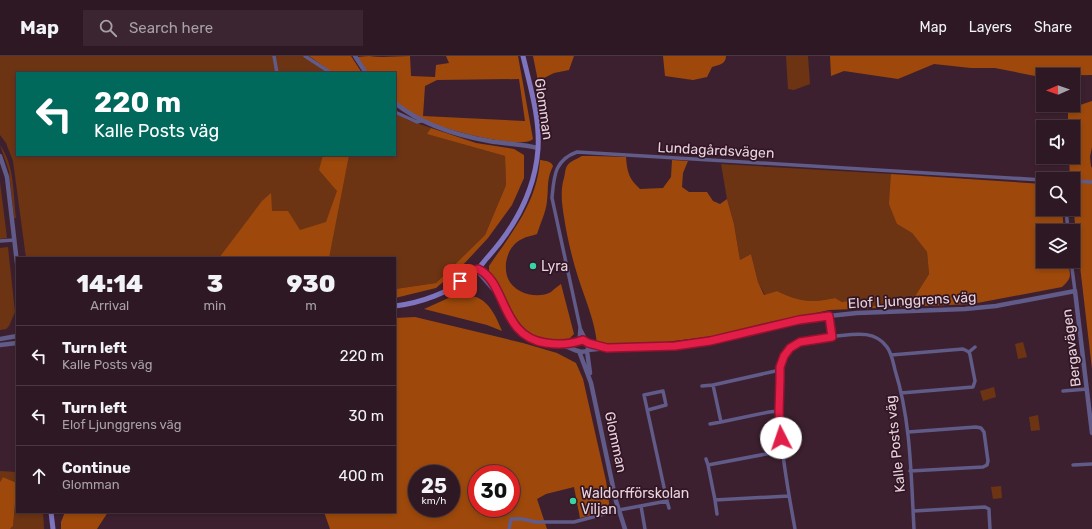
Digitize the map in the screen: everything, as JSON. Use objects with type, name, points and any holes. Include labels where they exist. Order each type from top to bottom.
[{"type":"main road","name":"Glomman","points":[[478,269],[520,214],[534,177],[538,148],[537,121],[523,56]]},
{"type":"main road","points":[[396,306],[423,300],[440,293],[472,271],[478,269]]},
{"type":"main road","points":[[52,513],[53,529]]},
{"type":"street","points":[[274,56],[277,72]]},
{"type":"street","points":[[305,56],[329,72]]},
{"type":"street","points":[[355,56],[365,72]]},
{"type":"street","points":[[396,104],[421,121],[458,134],[490,141],[538,148]]},
{"type":"street","points":[[396,112],[417,122],[421,121]]},
{"type":"street","name":"Lundagårdsvägen","points":[[588,342],[580,327],[552,198],[553,182],[559,164],[563,159],[577,152],[1036,180]]},
{"type":"street","points":[[0,156],[7,178],[16,257]]},
{"type":"street","points":[[1080,181],[1092,182]]},
{"type":"street","points":[[0,241],[14,240]]},
{"type":"street","name":"Bergavägen","points":[[1072,268],[1092,433]]},
{"type":"street","points":[[478,269],[484,272],[491,280],[509,316],[515,326],[523,334],[541,343],[584,352],[587,351],[588,342],[583,340],[579,342],[556,345]]},
{"type":"street","name":"Elof Ljunggrens väg","points":[[587,351],[607,348],[675,346],[710,341],[799,320],[857,313],[966,309],[996,306],[1075,291]]},
{"type":"street","points":[[829,316],[832,337]]},
{"type":"street","name":"Lundagårdsvägen","points":[[579,342],[580,327]]},
{"type":"street","name":"Kalle Posts väg","points":[[795,529],[782,451],[779,411],[780,370],[784,356],[793,346],[806,341],[854,334],[873,335],[881,340],[891,355],[901,393],[908,432],[914,529]]},
{"type":"street","points":[[0,339],[16,336]]},
{"type":"street","points":[[579,342],[577,346],[579,351]]},
{"type":"street","name":"Elof Ljunggrens väg","points":[[588,342],[607,348]]},
{"type":"street","points":[[0,344],[16,343]]},
{"type":"street","points":[[969,352],[975,348]]},
{"type":"street","points":[[891,355],[963,349],[969,352]]},
{"type":"street","name":"Glomman","points":[[579,351],[591,383]]},
{"type":"street","name":"Glomman","points":[[587,351],[591,383],[619,510],[625,529]]},
{"type":"street","points":[[901,393],[974,387],[975,381],[969,352]]},
{"type":"street","points":[[702,386],[713,385],[780,370]]},
{"type":"street","points":[[713,385],[721,422]]},
{"type":"street","points":[[1063,391],[1087,389]]},
{"type":"street","points":[[648,410],[666,405],[663,391],[644,395],[666,501],[669,508]]},
{"type":"street","points":[[710,424],[779,411]]},
{"type":"street","points":[[908,432],[976,427],[981,428],[984,432],[988,461],[987,465],[983,467],[910,471]]},
{"type":"street","points":[[708,465],[782,451]]},
{"type":"street","points":[[706,459],[717,514]]},
{"type":"street","points":[[1073,466],[1092,464]]},
{"type":"street","points":[[715,500],[789,496]]},
{"type":"street","points":[[509,529],[511,519],[522,519],[536,522],[574,522],[619,510],[666,501]]},
{"type":"street","points":[[641,506],[645,529]]},
{"type":"street","points":[[913,511],[985,507],[989,509],[990,529]]},
{"type":"shaded area","points":[[0,56],[308,56],[332,72],[16,72],[16,156],[396,156],[396,114],[408,120],[431,128],[428,134],[505,156],[506,185],[485,235],[436,283],[396,289],[396,257],[26,257],[13,161],[6,143],[0,135]]},
{"type":"shaded area","points":[[309,56],[351,56],[361,72],[332,72]]},
{"type":"shaded area","points":[[410,56],[411,76],[435,77],[436,65],[449,63],[446,56],[518,56],[533,139],[526,142],[496,140],[459,132],[429,123],[410,113],[396,102],[396,72],[367,72],[357,57]],"holes":[[[519,79],[525,121],[423,116],[425,86],[437,80]]]},
{"type":"shaded area","points":[[533,56],[574,56],[569,70],[554,73],[538,81]]},
{"type":"shaded area","points":[[663,56],[726,56],[726,59],[720,65],[712,67],[707,77],[693,80],[665,76]]},
{"type":"shaded area","points":[[786,56],[808,56],[810,84],[794,90],[788,89]]},
{"type":"shaded area","points":[[830,56],[1092,56],[1092,75],[1080,75],[1080,68],[1036,68],[1035,76],[995,68],[971,68],[934,64],[898,79],[844,71],[831,76]]},
{"type":"shaded area","points":[[1092,101],[1092,147],[1090,157],[1092,168],[1092,369],[1080,266],[1080,224],[1075,224],[1074,216],[1080,216],[1080,172],[1070,172],[1069,164],[1080,164],[1080,120],[1068,120],[1068,112],[1080,112],[1080,105]]},
{"type":"shaded area","points":[[431,128],[476,143],[514,149],[524,155],[524,178],[512,205],[488,238],[462,266],[436,288],[396,298],[396,289],[436,283],[485,235],[506,185],[505,156],[427,134]]},
{"type":"shaded area","points":[[0,145],[5,153],[11,171],[16,218],[14,218],[9,171]]},
{"type":"shaded area","points":[[323,156],[349,156],[329,257],[220,257],[262,201],[271,193],[272,211],[288,211],[300,230],[326,222],[337,191],[319,170]]},
{"type":"shaded area","points":[[582,156],[626,157],[629,175],[640,189],[663,188],[671,177],[672,160],[688,161],[683,173],[682,187],[689,192],[707,192],[713,201],[720,204],[727,199],[734,224],[740,260],[751,254],[758,282],[764,295],[777,291],[799,299],[819,301],[835,298],[842,302],[852,301],[863,306],[887,305],[912,301],[929,274],[927,252],[912,233],[897,224],[889,204],[891,174],[1036,184],[1036,216],[1063,216],[1063,224],[1036,224],[1036,268],[1069,268],[1070,276],[1068,281],[1062,287],[972,304],[829,310],[715,336],[665,342],[597,344],[592,318],[572,255],[562,202],[562,188],[566,167],[574,160]]},
{"type":"shaded area","points":[[540,160],[550,162],[553,166],[549,180],[544,214],[537,234],[522,239],[510,250],[508,254],[506,271],[510,282],[514,287],[519,291],[532,295],[551,292],[561,284],[574,334],[569,339],[549,340],[539,338],[524,328],[512,313],[489,271],[489,266],[514,229],[529,203],[538,176]]},
{"type":"shaded area","points":[[721,164],[891,174],[897,224],[912,233],[927,252],[929,274],[912,301],[894,304],[863,306],[852,301],[842,302],[835,298],[812,301],[792,297],[777,291],[765,295],[758,282],[751,254],[740,260]]},
{"type":"shaded area","points":[[0,182],[7,238],[0,239]]},
{"type":"shaded area","points":[[8,247],[15,312],[9,326],[6,329],[0,330],[0,248]]},
{"type":"shaded area","points":[[453,296],[472,296],[483,301],[491,309],[502,331],[487,325],[424,309]]},
{"type":"shaded area","points":[[415,317],[523,343],[557,353],[576,363],[583,379],[606,481],[610,510],[580,518],[574,487],[546,494],[537,499],[547,529],[330,529],[324,513],[396,513],[396,318]]},
{"type":"shaded area","points":[[1023,342],[1027,357],[1018,359],[1015,344]]},
{"type":"shaded area","points":[[994,387],[996,397],[983,401],[980,391]]},
{"type":"shaded area","points":[[1038,415],[1040,430],[1031,431],[1029,417]]},
{"type":"shaded area","points":[[0,471],[16,472],[16,483],[3,477],[0,482]]},
{"type":"shaded area","points":[[3,477],[16,483],[13,526],[10,529],[0,529],[0,482]]},
{"type":"shaded area","points":[[1001,486],[1002,498],[993,499],[991,487]]},
{"type":"shaded area","points":[[16,495],[16,513],[43,513],[44,529],[10,529],[13,526]]},
{"type":"shaded area","points":[[65,513],[107,513],[97,529],[61,529],[61,522]]},
{"type":"place","name":"Lyra","points":[[533,266]]},
{"type":"place","name":"Waldorfförskolan Viljan","points":[[573,501]]},
{"type":"route","points":[[460,281],[472,271],[478,269],[484,272],[491,280],[515,326],[523,334],[541,343],[556,345],[585,340],[588,343],[607,348],[675,346],[710,341],[799,320],[829,316],[832,337],[809,340],[793,346],[782,360],[780,367],[779,389],[781,438]]}]
